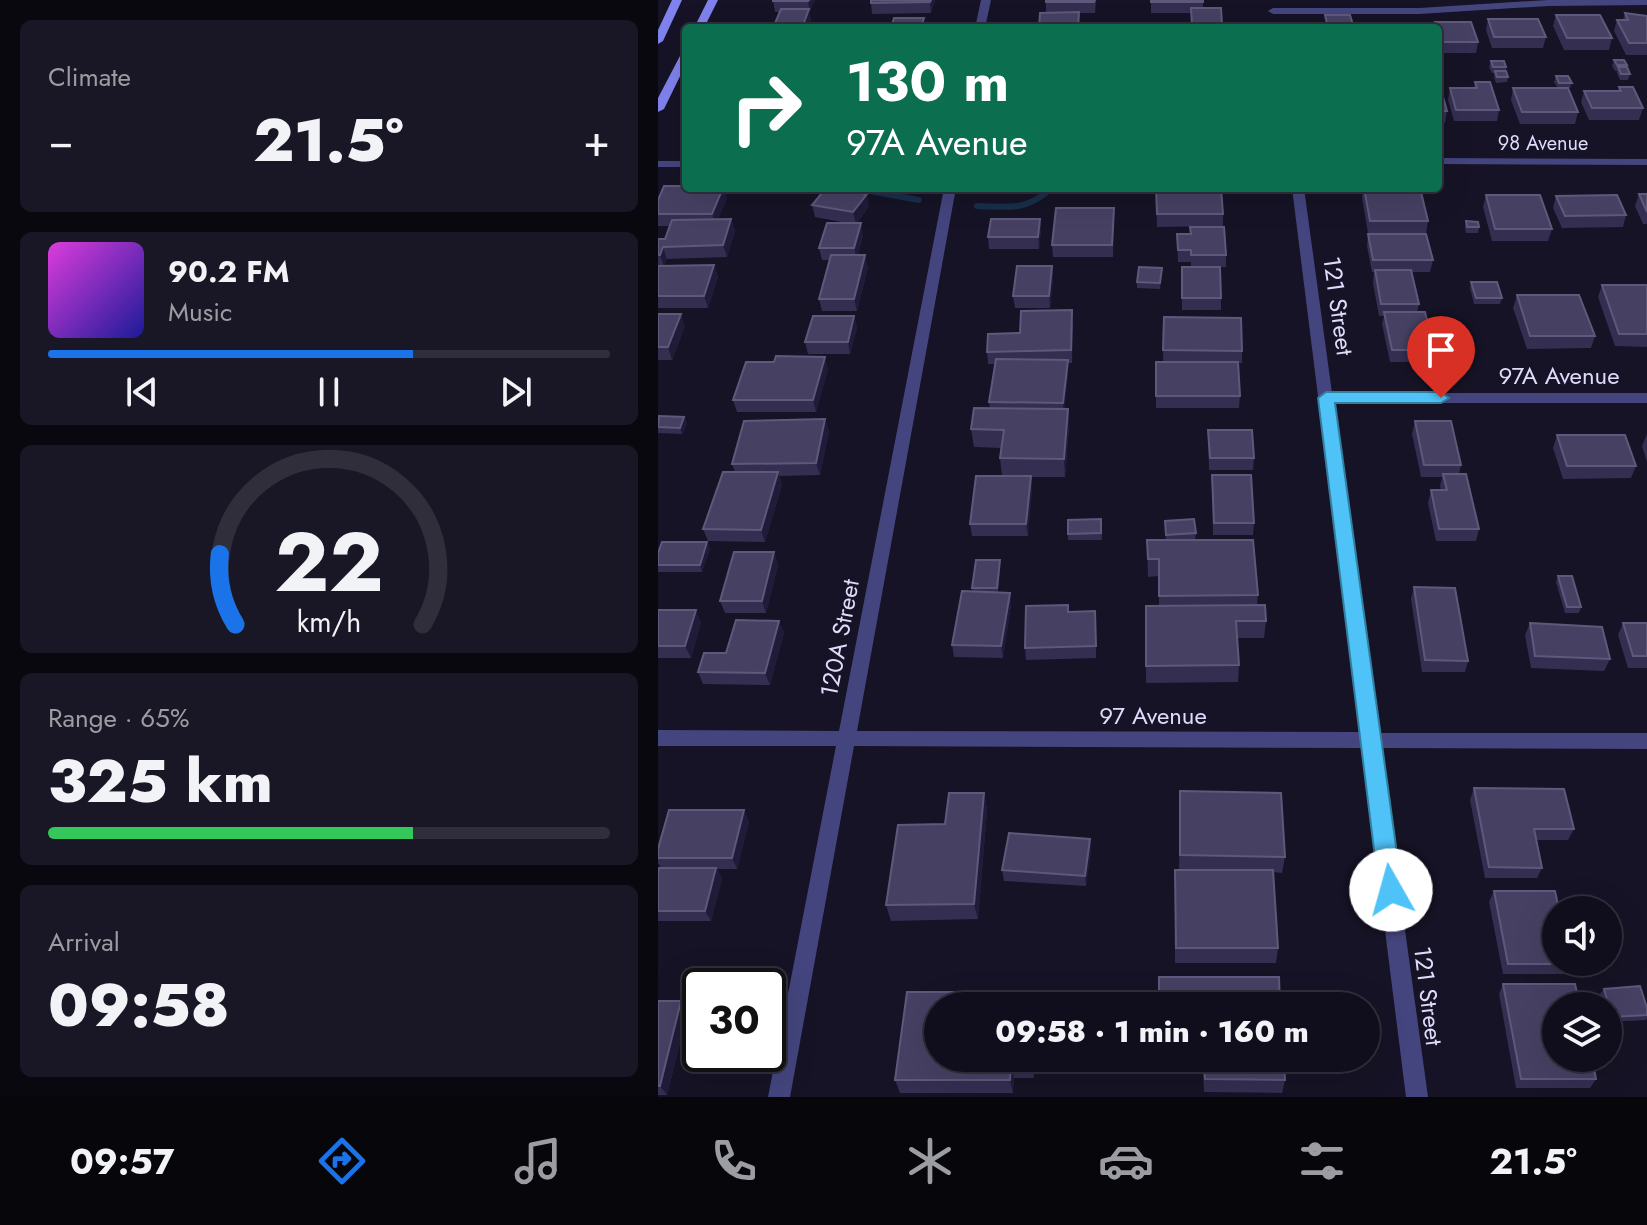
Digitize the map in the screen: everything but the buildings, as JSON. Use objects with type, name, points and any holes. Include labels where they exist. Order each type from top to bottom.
[{"type":"main road","points":[[658,41],[677,0]]},
{"type":"main road","points":[[701,24],[713,0]]},
{"type":"main road","points":[[658,109],[682,62]]},
{"type":"street","points":[[981,24],[986,0]]},
{"type":"street","points":[[1273,10],[1419,11],[1548,3],[1647,2]]},
{"type":"street","name":"98 Avenue","points":[[1442,161],[1647,162]]},
{"type":"street","points":[[658,164],[682,164]]},
{"type":"street","name":"120A Street","points":[[779,1097],[949,192]]},
{"type":"street","name":"121 Street","points":[[1299,192],[1417,1097]]},
{"type":"street","name":"97A Avenue","points":[[1326,398],[1647,398]]},
{"type":"street","name":"97 Avenue","points":[[658,738],[1647,741]]},
{"type":"waterway","points":[[875,192],[919,200]]},
{"type":"waterway","points":[[977,206],[1026,204],[1047,192]]},
{"type":"route","points":[[1391,890],[1326,398],[1441,398]]}]
